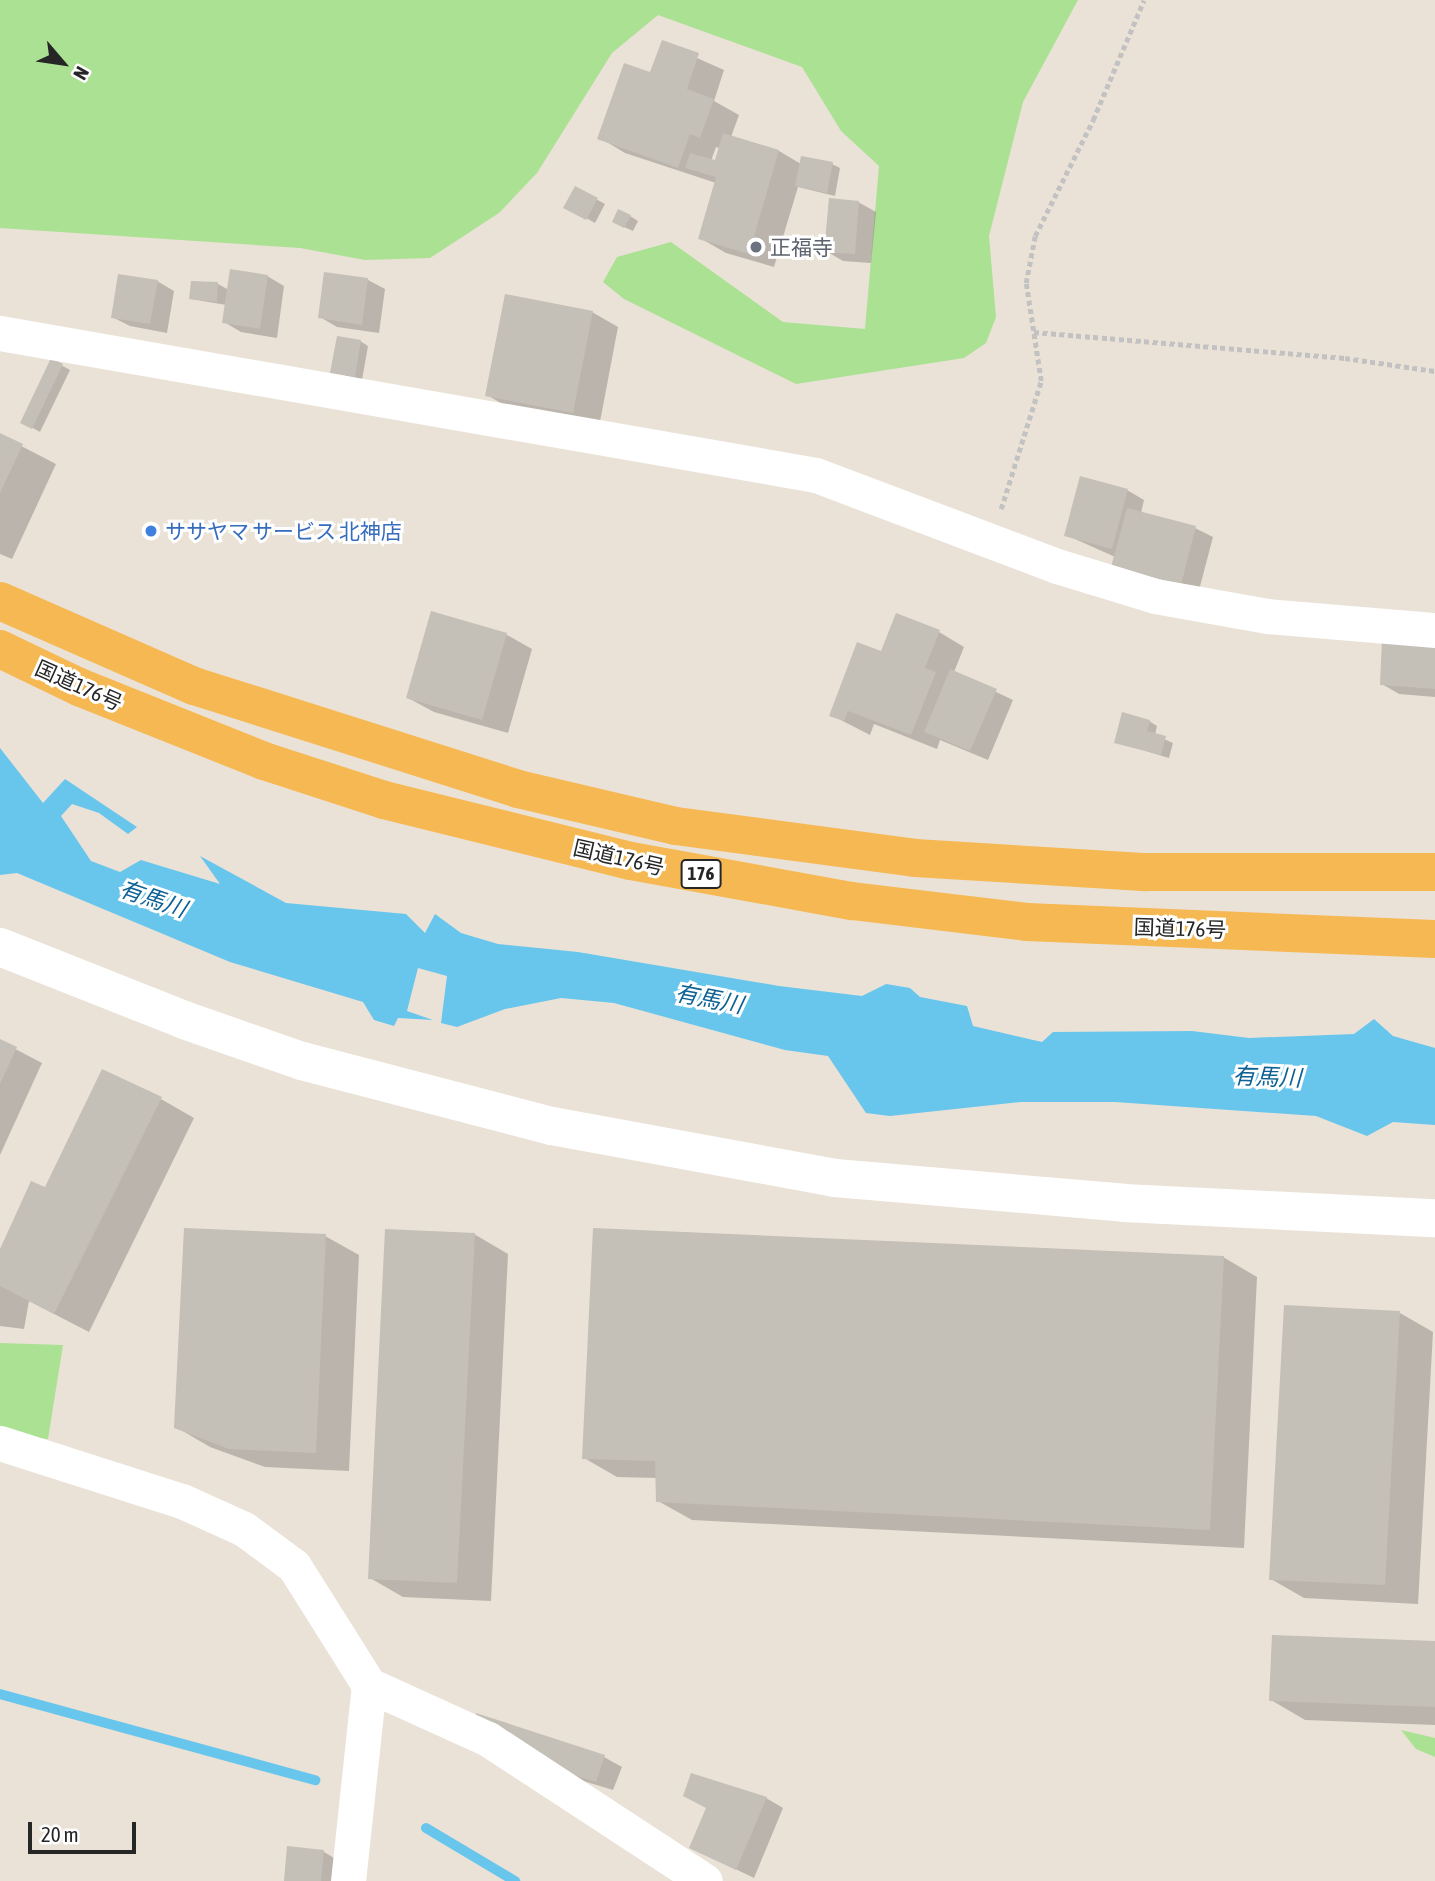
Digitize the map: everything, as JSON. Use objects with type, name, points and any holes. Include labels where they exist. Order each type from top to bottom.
[{"type":"highway","name":"国道176号","points":[[0,601],[194,686],[518,789],[676,826],[915,858],[1092,869],[1435,872]]},
{"type":"highway","name":"国道176号","points":[[0,649],[79,687],[264,761],[384,800],[631,861],[852,901],[1027,922],[1435,939]]},
{"type":"street","points":[[0,333],[816,475],[991,541],[1155,596],[1267,616],[1435,629]]},
{"type":"street","points":[[0,947],[158,1011],[302,1061],[552,1126],[835,1178],[1124,1203],[1435,1218]]},
{"type":"street","points":[[0,1443],[182,1501],[244,1529],[294,1566],[369,1685],[488,1740],[705,1881]]},
{"type":"street","points":[[348,1881],[369,1685]]},
{"type":"path","points":[[991,541],[1041,381],[1026,283],[1035,236],[1093,120],[1144,0]]},
{"type":"path","points":[[1034,332],[1345,358],[1435,371]]},
{"type":"green space","points":[[0,0],[1078,0],[1023,102],[989,236],[996,317],[986,343],[964,358],[796,384],[624,299],[603,282],[617,257],[671,242],[783,322],[865,329],[879,166],[841,131],[802,67],[658,15],[612,53],[537,173],[499,213],[430,258],[365,260],[300,248],[0,228]]},
{"type":"green space","points":[[0,1343],[63,1345],[48,1439],[0,1434]]},
{"type":"green space","points":[[1401,1730],[1435,1738],[1435,1757],[1416,1749]]},
{"type":"water","name":"有馬川","points":[[0,748],[43,803],[65,779],[137,827],[128,834],[99,813],[72,804],[61,816],[91,861],[120,872],[141,860],[220,884],[200,856],[286,903],[406,914],[425,933],[435,914],[461,933],[498,944],[578,952],[779,986],[862,996],[886,984],[910,988],[920,997],[967,1006],[973,1026],[1042,1042],[1053,1032],[1192,1031],[1249,1038],[1354,1034],[1374,1019],[1393,1036],[1435,1048],[1435,1125],[1393,1122],[1367,1136],[1316,1116],[1115,1102],[1021,1102],[890,1116],[866,1113],[828,1056],[785,1050],[614,1003],[561,998],[505,1009],[457,1027],[441,1023],[447,976],[418,968],[407,1011],[433,1020],[398,1018],[394,1026],[374,1020],[363,1002],[230,962],[17,873],[0,875]]},
{"type":"building","points":[[662,40],[699,53],[687,89],[714,99],[700,138],[690,134],[678,168],[597,139],[624,63],[650,72]]},
{"type":"building","points":[[723,133],[779,150],[749,254],[698,239],[716,177],[685,168],[690,153],[715,160]]},
{"type":"building","points":[[801,156],[833,162],[827,193],[795,186]]},
{"type":"building","points":[[575,186],[598,198],[586,220],[563,208]]},
{"type":"building","points":[[829,198],[859,201],[855,254],[824,252]]},
{"type":"building","points":[[618,209],[631,215],[624,228],[612,222]]},
{"type":"building","points":[[230,269],[268,275],[260,329],[222,323]]},
{"type":"building","points":[[324,272],[368,278],[362,325],[318,318]]},
{"type":"building","points":[[118,274],[158,280],[150,324],[111,318]]},
{"type":"building","points":[[191,281],[218,282],[217,302],[189,299]]},
{"type":"building","points":[[505,294],[593,311],[573,413],[485,396]]},
{"type":"building","points":[[337,336],[361,340],[355,377],[330,373]]},
{"type":"building","points":[[51,358],[63,364],[32,429],[20,423]]},
{"type":"building","points":[[0,433],[23,444],[0,493]]},
{"type":"building","points":[[1080,476],[1128,489],[1112,549],[1064,536]]},
{"type":"building","points":[[1127,508],[1196,526],[1181,585],[1111,567]]},
{"type":"building","points":[[431,611],[507,633],[482,720],[406,698]]},
{"type":"building","points":[[896,613],[940,630],[925,668],[936,672],[911,735],[848,711],[844,721],[829,716],[857,642],[881,651]]},
{"type":"building","points":[[1382,639],[1435,642],[1435,689],[1380,685]]},
{"type":"building","points":[[950,669],[997,689],[970,751],[924,732]]},
{"type":"building","points":[[1122,712],[1150,720],[1147,731],[1166,736],[1161,755],[1114,743]]},
{"type":"building","points":[[0,1039],[17,1047],[0,1084]]},
{"type":"building","points":[[102,1069],[162,1097],[54,1314],[0,1286],[0,1249],[31,1181],[45,1187]]},
{"type":"building","points":[[184,1228],[326,1234],[316,1453],[229,1449],[174,1428]]},
{"type":"building","points":[[593,1228],[1224,1256],[1210,1530],[656,1502],[655,1461],[582,1459]]},
{"type":"building","points":[[385,1229],[475,1233],[457,1583],[368,1579]]},
{"type":"building","points":[[1284,1305],[1400,1311],[1385,1585],[1269,1580]]},
{"type":"building","points":[[1272,1635],[1435,1641],[1435,1707],[1269,1701]]},
{"type":"building","points":[[476,1713],[605,1755],[596,1782],[547,1767],[474,1721]]},
{"type":"building","points":[[691,1773],[767,1797],[736,1870],[689,1848],[706,1808],[683,1796]]},
{"type":"building","points":[[287,1846],[324,1850],[321,1881],[284,1881]]},
{"type":"waterway","points":[[0,1694],[315,1780]]},
{"type":"waterway","points":[[426,1828],[515,1881]]},
{"type":"place","name":"正福寺","points":[[756,247]]},
{"type":"place","name":"ササヤマ サービス 北神店","points":[[151,531]]}]
